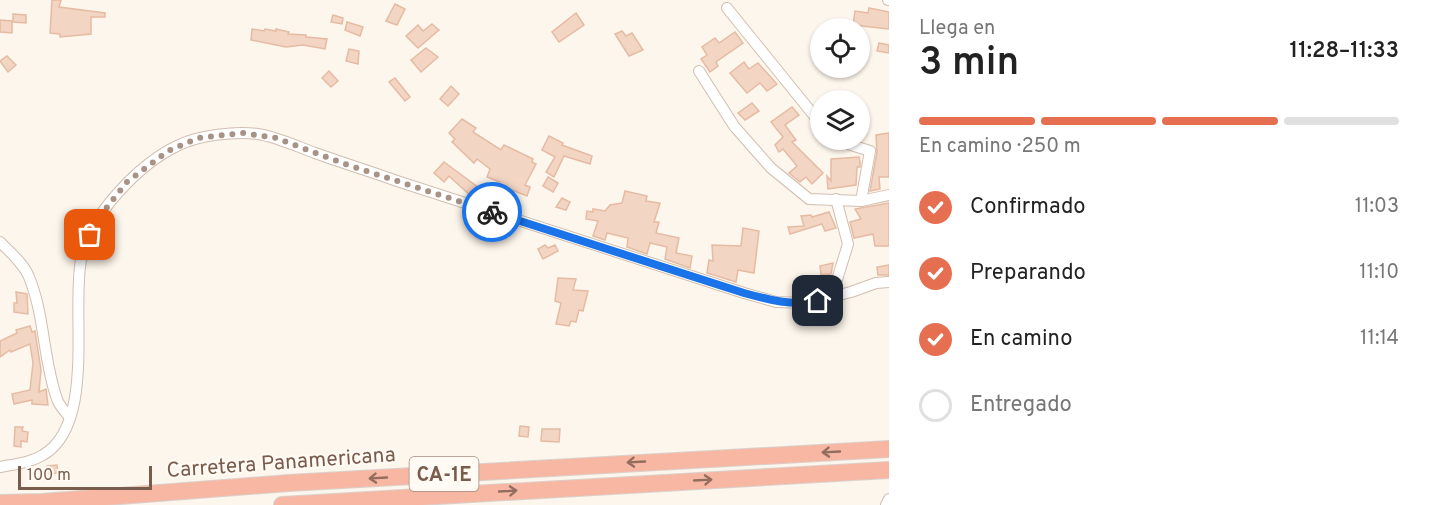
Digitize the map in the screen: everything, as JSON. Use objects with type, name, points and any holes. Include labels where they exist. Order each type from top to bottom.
[{"type":"highway","name":"Carretera Panamericana","points":[[0,503],[166,499],[586,465],[889,449]]},
{"type":"highway","name":"Carretera Panamericana","points":[[282,505],[889,470]]},
{"type":"street","points":[[727,8],[810,111]]},
{"type":"street","points":[[699,72],[734,126],[771,168],[809,199],[861,201],[889,195]]},
{"type":"street","points":[[0,467],[24,462],[45,454],[61,440],[70,418],[77,375],[80,261],[100,216],[127,182],[168,151],[198,138],[243,133],[266,135],[345,164],[744,293],[790,303],[818,301],[876,283],[889,282]]},
{"type":"street","points":[[861,201],[870,151],[867,150]]},
{"type":"street","points":[[832,296],[848,244],[837,199]]},
{"type":"street","points":[[0,242],[29,275],[58,401],[70,418]]},
{"type":"street","points":[[886,505],[889,499]]},
{"type":"building","points":[[52,0],[61,0],[59,7],[105,13],[105,17],[91,17],[91,34],[60,37],[60,34],[50,33]]},
{"type":"building","points":[[395,4],[405,9],[397,25],[386,21]]},
{"type":"building","points":[[869,8],[889,12],[889,29],[870,27],[870,18],[854,18],[855,11],[868,13]]},
{"type":"building","points":[[576,13],[584,25],[559,42],[552,32]]},
{"type":"building","points":[[13,14],[26,15],[26,23],[13,22]]},
{"type":"building","points":[[333,15],[343,18],[342,24],[331,22]]},
{"type":"building","points":[[0,20],[12,21],[12,33],[0,32]]},
{"type":"building","points":[[347,22],[363,27],[360,36],[345,30]]},
{"type":"building","points":[[432,24],[439,30],[418,48],[406,36],[418,25],[423,31]]},
{"type":"building","points":[[252,29],[276,31],[276,29],[289,32],[288,34],[327,39],[325,49],[303,45],[286,47],[251,40]]},
{"type":"building","points":[[622,31],[626,36],[632,33],[643,50],[629,56],[615,34]]},
{"type":"building","points":[[735,32],[743,43],[716,62],[718,66],[710,72],[701,59],[707,55],[702,47],[715,38],[719,43]]},
{"type":"building","points":[[879,43],[889,45],[889,53],[877,51]]},
{"type":"building","points":[[426,48],[438,57],[421,72],[411,60]]},
{"type":"building","points":[[349,49],[359,51],[358,64],[346,61]]},
{"type":"building","points":[[7,56],[16,65],[8,72],[0,61]]},
{"type":"building","points":[[744,62],[749,69],[758,63],[777,84],[767,91],[760,83],[747,93],[730,73]]},
{"type":"building","points":[[329,71],[338,81],[331,87],[322,78]]},
{"type":"building","points":[[395,78],[410,97],[405,101],[389,82]]},
{"type":"building","points":[[451,86],[459,94],[448,106],[440,99]]},
{"type":"building","points":[[752,103],[759,111],[745,120],[738,113]]},
{"type":"building","points":[[792,107],[799,115],[785,125],[796,140],[792,142],[823,173],[812,184],[806,177],[800,182],[789,173],[797,166],[783,149],[779,152],[775,145],[783,137],[771,122]]},
{"type":"building","points":[[462,119],[476,128],[473,132],[501,150],[504,145],[533,159],[532,162],[536,164],[525,185],[530,187],[527,196],[512,190],[506,200],[494,194],[500,182],[487,177],[490,169],[477,159],[474,163],[452,142],[455,139],[449,133]]},
{"type":"building","points":[[889,133],[889,177],[879,177],[880,189],[870,191],[877,152],[876,135]]},
{"type":"building","points":[[549,136],[563,143],[562,145],[592,156],[590,164],[564,156],[554,177],[546,172],[555,157],[542,150]]},
{"type":"building","points":[[859,157],[860,167],[857,167],[856,185],[828,189],[827,176],[831,181],[831,159]]},
{"type":"building","points":[[444,162],[494,199],[491,203],[472,197],[449,176],[444,182],[434,173]]},
{"type":"building","points":[[548,177],[558,183],[553,192],[543,186]]},
{"type":"building","points":[[625,191],[647,196],[646,201],[660,203],[654,222],[659,222],[656,233],[679,238],[676,253],[692,256],[690,268],[665,259],[667,247],[650,243],[647,254],[627,247],[628,238],[607,233],[605,240],[593,236],[598,221],[586,219],[587,211],[593,212],[593,209],[605,211],[610,205],[622,203]]},
{"type":"building","points":[[562,198],[570,202],[566,210],[556,207]]},
{"type":"building","points":[[889,203],[889,246],[875,246],[873,234],[854,238],[850,222],[861,219],[855,209]]},
{"type":"building","points":[[829,212],[836,228],[825,231],[822,224],[790,234],[788,227],[804,226],[801,216],[811,215],[812,217]]},
{"type":"building","points":[[743,228],[759,231],[754,273],[738,270],[736,282],[707,273],[709,260],[713,261],[712,245],[741,246]]},
{"type":"building","points":[[545,245],[548,248],[555,245],[558,251],[543,259],[538,249]]},
{"type":"building","points":[[833,263],[831,274],[821,275],[820,266]]},
{"type":"building","points":[[889,265],[889,275],[878,275],[877,267]]},
{"type":"building","points":[[558,278],[576,279],[573,290],[588,291],[583,311],[579,310],[576,322],[571,321],[569,326],[556,324],[561,303],[555,301]]},
{"type":"building","points":[[16,292],[27,294],[28,314],[14,312],[14,303],[17,303]]},
{"type":"building","points":[[30,326],[32,332],[35,331],[41,370],[39,392],[46,389],[48,405],[32,404],[32,400],[14,404],[12,394],[30,390],[33,363],[30,344],[11,352],[10,350],[0,357],[0,341],[17,333],[16,330]]},
{"type":"building","points":[[520,426],[529,427],[528,437],[519,436]]},
{"type":"building","points":[[15,427],[23,427],[22,431],[28,432],[27,442],[21,441],[21,447],[14,446]]},
{"type":"building","points":[[542,429],[560,429],[559,442],[541,441]]},
{"type":"building","points":[[57,465],[58,473],[48,474],[47,466]]},
{"type":"way so far","points":[[90,235],[100,216],[127,182],[168,151],[198,138],[243,133],[276,138],[345,164],[492,212]]},
{"type":"route","points":[[492,212],[776,302],[818,301]]}]
